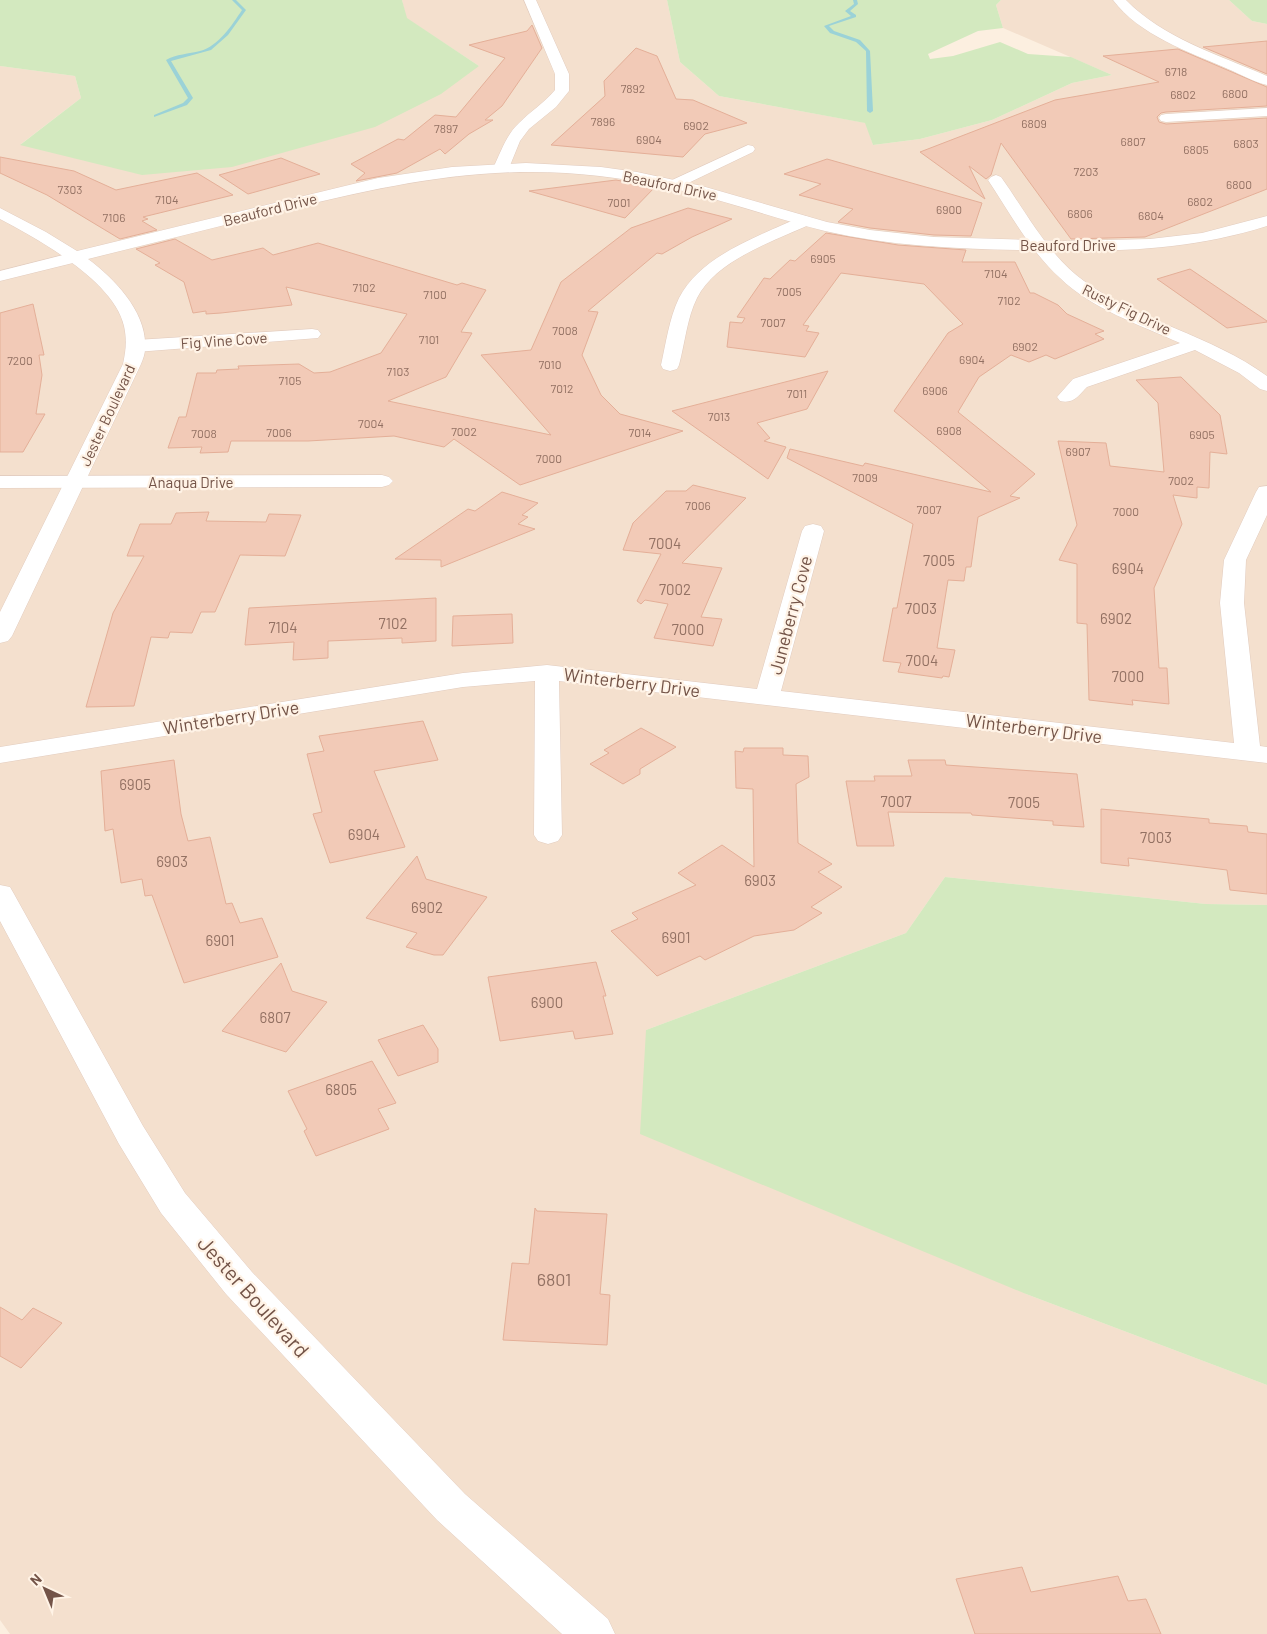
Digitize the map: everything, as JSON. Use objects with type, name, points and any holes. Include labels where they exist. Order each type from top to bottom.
[{"type":"street","points":[[501,168],[513,140],[524,126],[551,104],[562,91],[562,74],[530,0]]},
{"type":"street","points":[[1118,0],[1127,11],[1159,32],[1267,81]]},
{"type":"street","points":[[1166,118],[1267,112]]},
{"type":"street","points":[[675,184],[748,149]]},
{"type":"street","name":"Beauford Drive","points":[[0,276],[378,183],[420,174],[501,168],[599,171],[675,184],[849,232],[919,241],[1040,245],[1142,244],[1192,240],[1232,232],[1267,221]]},
{"type":"street","name":"Rusty Fig Drive","points":[[996,180],[1040,245],[1077,284],[1121,309],[1197,343],[1240,366],[1267,385]]},
{"type":"street","name":"Jester Boulevard","points":[[0,213],[28,227],[75,257],[114,291],[126,309],[133,325],[136,346],[132,364],[0,636]]},
{"type":"street","points":[[670,365],[688,298],[700,280],[724,260],[804,220]]},
{"type":"street","name":"Fig Vine Cove","points":[[136,346],[312,334]]},
{"type":"street","points":[[1067,397],[1080,382],[1197,343]]},
{"type":"street","name":"Anaqua Drive","points":[[0,482],[382,481]]},
{"type":"street","points":[[1257,754],[1232,595],[1235,560],[1267,492]]},
{"type":"street","name":"Juneberry Cove","points":[[768,698],[813,531]]},
{"type":"street","points":[[547,672],[548,835]]},
{"type":"street","name":"Winterberry Drive","points":[[0,755],[463,680],[547,672],[1257,754]]},
{"type":"street","name":"Jester Boulevard","points":[[2,903],[131,1135],[173,1202],[239,1283],[451,1507],[593,1634]]},
{"type":"shaded area","points":[[402,0],[667,0],[680,62],[719,96],[866,123],[873,145],[920,139],[992,120],[1072,83],[1112,75],[1003,28],[996,5],[1001,0],[1229,0],[1252,21],[1267,24],[1267,905],[1206,904],[945,877],[906,933],[646,1030],[1026,1294],[1267,1385],[1267,1634],[10,1634],[0,1620],[0,66],[75,76],[81,98],[21,144],[479,66],[406,18]]},
{"type":"green space","points":[[0,0],[402,0],[407,18],[479,66],[441,94],[375,127],[232,167],[142,175],[20,145],[81,98],[75,76],[0,66]]},
{"type":"green space","points":[[667,0],[1001,0],[996,5],[1003,28],[978,31],[928,54],[930,59],[953,56],[1000,42],[1028,54],[1071,57],[1112,75],[1072,83],[992,120],[920,139],[873,145],[865,123],[719,96],[680,62]]},
{"type":"green space","points":[[1229,0],[1267,0],[1267,24],[1252,21]]},
{"type":"green space","points":[[945,877],[1206,904],[1267,905],[1267,1385],[1026,1294],[640,1134],[646,1030],[906,933]]},
{"type":"building","points":[[532,25],[542,48],[502,106],[485,120],[493,120],[469,134],[445,154],[440,149],[397,173],[356,181],[365,173],[351,164],[398,139],[404,140],[435,115],[456,117],[505,58],[469,45],[527,31]]},
{"type":"building","points":[[1267,41],[1267,74],[1203,47]]},
{"type":"building","points":[[636,48],[657,56],[676,99],[693,100],[747,123],[705,134],[683,157],[551,145],[605,96],[604,81]]},
{"type":"building","points":[[1178,49],[1267,87],[1267,106],[1166,112],[1161,113],[1157,117],[1159,122],[1166,124],[1267,118],[1267,189],[1145,237],[1071,239],[1001,143],[991,175],[986,179],[969,166],[985,199],[920,152],[1055,100],[1159,82],[1103,56]]},
{"type":"building","points":[[0,157],[74,171],[116,190],[197,173],[233,195],[143,217],[148,219],[142,221],[157,230],[120,239],[47,195],[0,173]]},
{"type":"building","points":[[281,158],[320,174],[248,194],[219,175]]},
{"type":"building","points":[[827,159],[982,203],[971,236],[934,235],[870,228],[838,222],[853,209],[799,195],[821,184],[784,174]]},
{"type":"building","points":[[616,180],[655,187],[625,218],[529,191]]},
{"type":"building","points":[[688,208],[732,219],[692,237],[662,254],[657,253],[588,311],[598,312],[582,355],[601,395],[620,414],[683,431],[520,485],[454,439],[444,447],[394,436],[308,441],[231,441],[228,452],[200,453],[202,447],[168,448],[179,417],[186,417],[197,373],[216,373],[217,370],[239,369],[238,366],[299,364],[314,373],[330,372],[381,353],[407,314],[286,287],[292,305],[221,313],[206,314],[206,311],[193,313],[184,282],[155,265],[160,263],[136,249],[175,239],[212,260],[263,248],[273,255],[318,243],[457,285],[462,283],[486,290],[461,332],[472,333],[446,377],[388,401],[551,435],[481,355],[531,350],[561,282],[631,228]]},
{"type":"building","points":[[826,233],[898,245],[966,250],[962,262],[1015,262],[1030,293],[1034,293],[1058,305],[1067,314],[1104,331],[1095,334],[1104,339],[1055,359],[1046,355],[1029,362],[1011,355],[979,377],[958,412],[1035,474],[1010,496],[1020,498],[978,517],[971,567],[966,567],[964,581],[948,580],[937,648],[955,650],[949,677],[943,676],[942,678],[898,672],[901,663],[883,661],[893,608],[897,608],[913,524],[787,458],[790,449],[863,466],[865,463],[991,492],[894,411],[948,333],[963,324],[924,284],[841,273],[803,325],[809,326],[806,331],[819,333],[805,357],[727,347],[730,322],[742,323],[745,318],[737,317],[764,278],[770,279],[790,260],[795,261]]},
{"type":"building","points":[[1190,269],[1267,322],[1227,328],[1157,279]]},
{"type":"building","points":[[33,304],[44,355],[39,355],[42,375],[36,414],[45,414],[23,452],[0,452],[0,313]]},
{"type":"building","points":[[828,371],[807,409],[757,423],[770,438],[764,441],[786,447],[768,479],[672,411]]},
{"type":"building","points":[[1181,377],[1220,415],[1227,454],[1210,452],[1209,488],[1197,487],[1197,498],[1173,495],[1182,524],[1154,588],[1159,668],[1167,668],[1169,704],[1132,700],[1133,705],[1089,700],[1087,624],[1077,623],[1077,564],[1059,560],[1077,525],[1058,441],[1106,443],[1110,466],[1164,472],[1158,403],[1136,380]]},
{"type":"building","points":[[693,485],[746,498],[682,563],[722,568],[701,617],[722,619],[713,646],[654,638],[668,604],[645,600],[641,604],[637,601],[661,554],[623,550],[633,523],[666,491],[686,491]]},
{"type":"building","points":[[502,492],[538,503],[522,515],[528,517],[518,524],[535,529],[441,567],[441,560],[395,559],[468,509],[475,511]]},
{"type":"building","points":[[209,512],[206,521],[266,522],[269,514],[301,515],[285,556],[240,555],[215,612],[201,612],[192,633],[170,632],[168,638],[151,637],[134,706],[86,707],[113,613],[144,556],[127,556],[140,524],[171,524],[176,513]]},
{"type":"building","points":[[436,598],[436,641],[402,643],[402,638],[328,641],[328,658],[293,660],[294,642],[245,645],[249,608]]},
{"type":"building","points":[[512,614],[513,643],[452,646],[453,616]]},
{"type":"building","points":[[423,721],[438,760],[374,771],[405,847],[330,863],[313,814],[322,812],[307,754],[324,751],[319,736]]},
{"type":"building","points":[[641,728],[676,747],[640,769],[640,774],[623,784],[590,764],[609,753],[604,750]]},
{"type":"building","points":[[744,748],[783,748],[783,755],[808,756],[809,777],[796,784],[798,843],[832,864],[818,872],[842,887],[811,907],[822,913],[794,930],[754,936],[705,960],[700,956],[657,976],[611,931],[638,919],[632,913],[696,885],[678,873],[722,845],[754,867],[753,789],[736,788],[735,751],[743,752]]},
{"type":"building","points":[[174,760],[181,814],[188,841],[210,837],[226,904],[232,903],[240,923],[262,918],[278,957],[184,983],[152,895],[145,896],[142,879],[121,883],[113,829],[105,831],[101,771]]},
{"type":"building","points":[[908,760],[945,760],[946,765],[1077,774],[1084,827],[1053,825],[1053,821],[972,815],[971,813],[888,812],[894,846],[857,846],[846,781],[875,781],[874,776],[912,776]]},
{"type":"building","points":[[1101,809],[1209,819],[1209,823],[1247,826],[1248,832],[1267,834],[1267,894],[1230,890],[1227,870],[1128,858],[1129,866],[1101,863]]},
{"type":"building","points":[[417,856],[426,879],[487,897],[443,955],[434,955],[406,947],[417,933],[366,918]]},
{"type":"building","points":[[596,962],[606,996],[603,996],[613,1034],[575,1039],[573,1031],[500,1041],[488,977]]},
{"type":"building","points":[[281,963],[292,991],[327,1002],[286,1052],[222,1031]]},
{"type":"building","points":[[423,1025],[438,1049],[438,1062],[398,1076],[378,1040]]},
{"type":"building","points":[[372,1061],[396,1103],[378,1109],[389,1129],[316,1156],[304,1131],[307,1129],[288,1091]]},
{"type":"building","points":[[535,1208],[537,1211],[607,1214],[600,1294],[610,1295],[607,1345],[503,1340],[512,1263],[529,1264]]},
{"type":"building","points":[[0,1307],[22,1320],[33,1308],[62,1323],[21,1368],[0,1356]]},
{"type":"building","points":[[1022,1567],[1031,1592],[1118,1576],[1128,1601],[1146,1599],[1161,1634],[975,1634],[956,1579]]},
{"type":"waterway","points":[[156,116],[185,104],[191,98],[168,60],[203,52],[221,40],[244,10],[234,0]]},
{"type":"waterway","points":[[855,0],[856,4],[847,11],[854,16],[826,26],[832,32],[858,41],[868,51],[870,111]]}]
